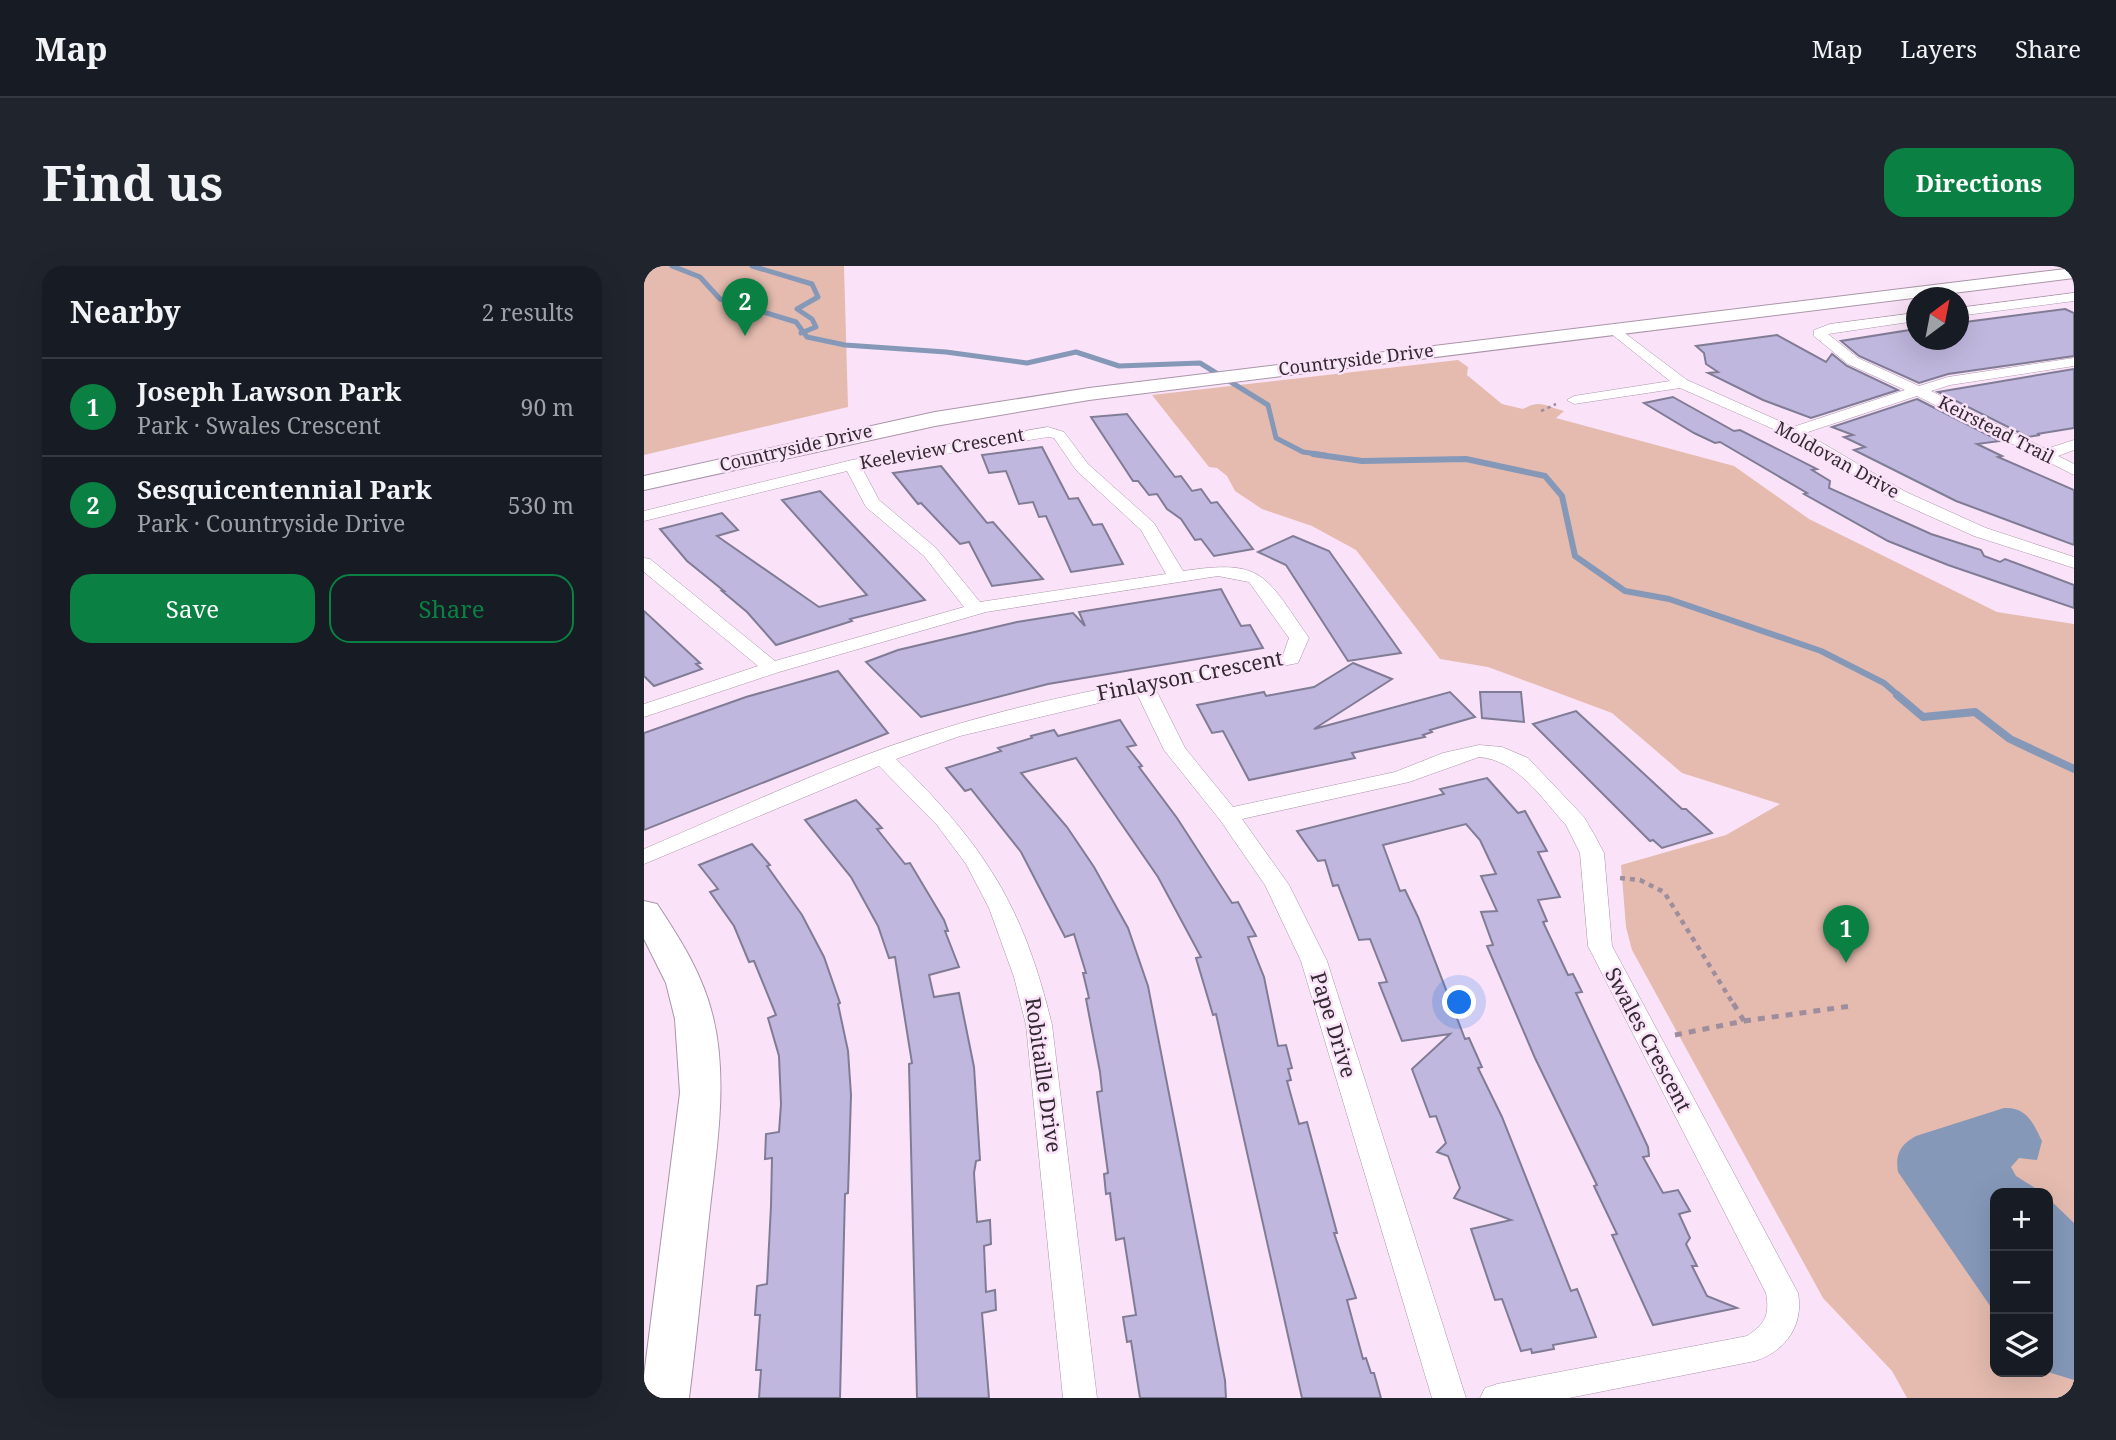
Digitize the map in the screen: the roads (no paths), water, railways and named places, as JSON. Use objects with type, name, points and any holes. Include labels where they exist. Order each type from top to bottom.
[{"type":"main road","name":"Countryside Drive","points":[[644,483],[935,419],[1166,383],[2074,273]]},
{"type":"main road","points":[[644,912],[681,970],[696,1018],[700,1049],[700,1104],[666,1398]]},
{"type":"street","points":[[1969,311],[2074,297]]},
{"type":"street","name":"Keirstead Trail","points":[[1906,318],[1830,328],[1819,333],[1826,342],[1865,370],[1918,390],[2074,470]]},
{"type":"street","name":"Moldovan Drive","points":[[1614,329],[1682,383],[1792,432],[1900,496],[1980,532],[2074,563]]},
{"type":"street","points":[[1792,432],[1948,381],[2074,362]]},
{"type":"street","points":[[1574,400],[1682,383]]},
{"type":"street","name":"Keeleview Crescent","points":[[644,516],[852,465],[1048,432],[1059,435],[1082,467],[1148,527],[1177,577]]},
{"type":"street","points":[[2044,455],[2074,445]]},
{"type":"street","points":[[852,465],[872,503],[930,552],[976,609]]},
{"type":"street","points":[[644,563],[772,668]]},
{"type":"street","name":"Finlayson Crescent","points":[[644,711],[772,668],[976,609],[1218,571],[1245,573],[1255,579],[1299,638],[1291,659],[1024,712],[882,757],[644,856]]},
{"type":"street","name":"Pape Drive","points":[[1144,687],[1175,750],[1228,816],[1277,885],[1314,961],[1449,1398]]},
{"type":"street","name":"Swales Crescent","points":[[1228,816],[1401,777],[1479,751],[1494,752],[1520,763],[1576,822],[1592,853],[1600,946],[1783,1293],[1786,1309],[1784,1322],[1774,1336],[1755,1348],[1497,1398]]},
{"type":"street","name":"Robitaille Drive","points":[[882,757],[962,842],[1002,908],[1025,964],[1039,1025],[1080,1398]]},
{"type":"water","points":[[2004,1108],[2012,1108],[2028,1117],[2042,1141],[2037,1160],[2019,1158],[2011,1167],[2016,1176],[2035,1188],[1990,1188],[1990,1306],[1898,1172],[1897,1160],[1902,1147],[1916,1136]]},
{"type":"water","points":[[2053,1203],[2074,1223],[2074,1380],[2053,1374]]},
{"type":"waterway","points":[[672,266],[700,277],[720,299],[796,322],[803,332]]},
{"type":"waterway","points":[[752,266],[812,284],[818,297],[797,309],[812,319],[816,327],[803,332]]},
{"type":"waterway","points":[[803,332],[807,337],[845,345],[946,352],[1027,363],[1076,352],[1119,366],[1200,363],[1268,405],[1276,438],[1303,452],[1325,455]]},
{"type":"waterway","points":[[1313,454],[1362,461],[1466,459],[1545,476],[1562,496],[1575,556],[1625,591],[1669,599],[1821,651],[1884,683],[1899,696]]},
{"type":"waterway","points":[[1897,695],[1923,717],[1975,712],[2010,739],[2074,769]]},
{"type":"place","name":"Sesquicentennial Park","points":[[745,336]]},
{"type":"place","name":"Joseph Lawson Park","points":[[1846,963]]}]
